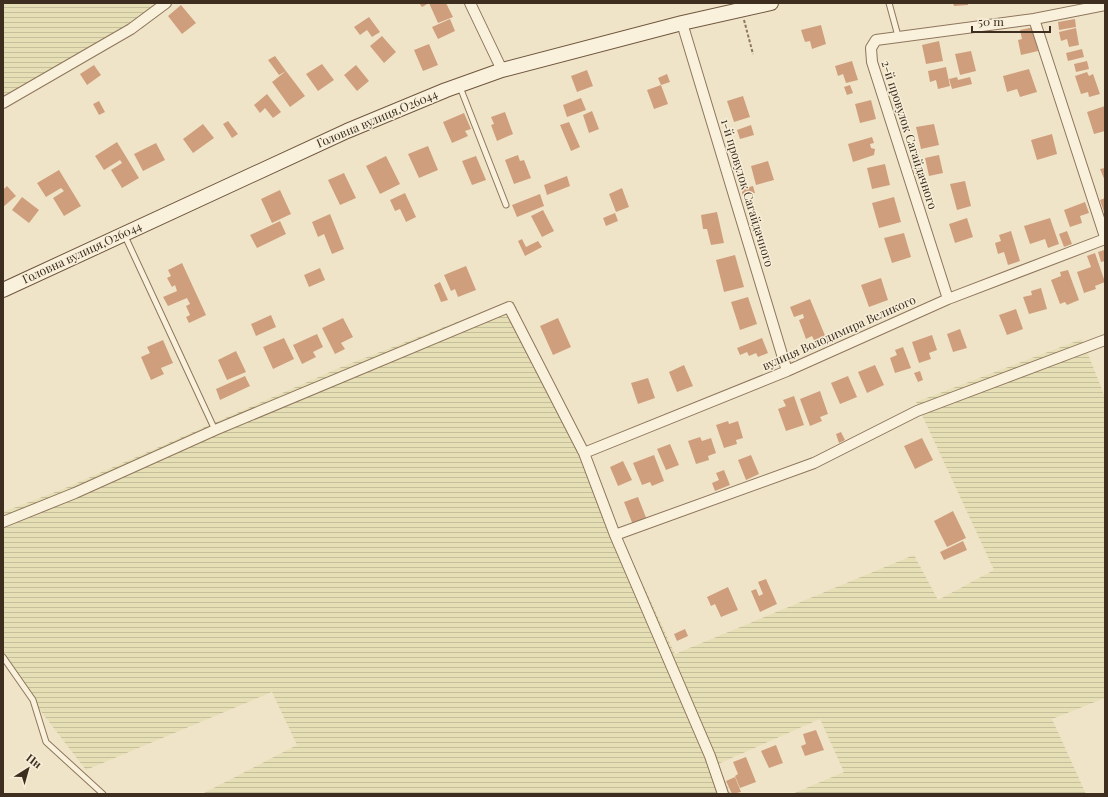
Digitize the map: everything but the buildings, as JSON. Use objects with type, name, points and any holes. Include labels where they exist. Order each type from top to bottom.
[{"type":"main road","name":"Головна вулиця,О26044","points":[[3,290],[347,131],[459,86],[502,70],[682,23],[771,3]]},
{"type":"street","points":[[3,102],[131,29],[166,3]]},
{"type":"street","points":[[470,3],[502,70]]},
{"type":"street","name":"2-й провулок Сагайдачного","points":[[948,299],[872,62],[871,48],[876,40],[1034,19],[1105,5]]},
{"type":"street","points":[[1034,19],[1105,238]]},
{"type":"street","name":"1-й провулок Сагайдачного","points":[[682,23],[787,371]]},
{"type":"street","name":"вулиця Володимира Великого","points":[[584,453],[787,371],[948,299],[1105,238]]},
{"type":"street","points":[[3,522],[74,493],[215,430],[509,307],[584,453],[615,535],[707,749],[724,794]]},
{"type":"street","points":[[615,535],[814,463],[918,412],[1105,340]]},
{"type":"lane","points":[[889,3],[898,36]]},
{"type":"lane","points":[[459,86],[506,205]]},
{"type":"lane","points":[[123,234],[215,430]]},
{"type":"lane","points":[[3,658],[33,700],[46,742],[103,794]]},
{"type":"path","points":[[741,9],[753,54]]},
{"type":"shaded area","points":[[3,3],[173,3],[144,27],[3,109]]},
{"type":"shaded area","points":[[513,300],[675,654],[914,555],[938,600],[994,570],[916,402],[1082,339],[1105,397],[1105,698],[1052,719],[1086,794],[792,794],[844,772],[820,719],[718,764],[731,794],[202,794],[297,745],[272,692],[86,770],[3,662],[3,512],[63,489],[339,368]]}]
